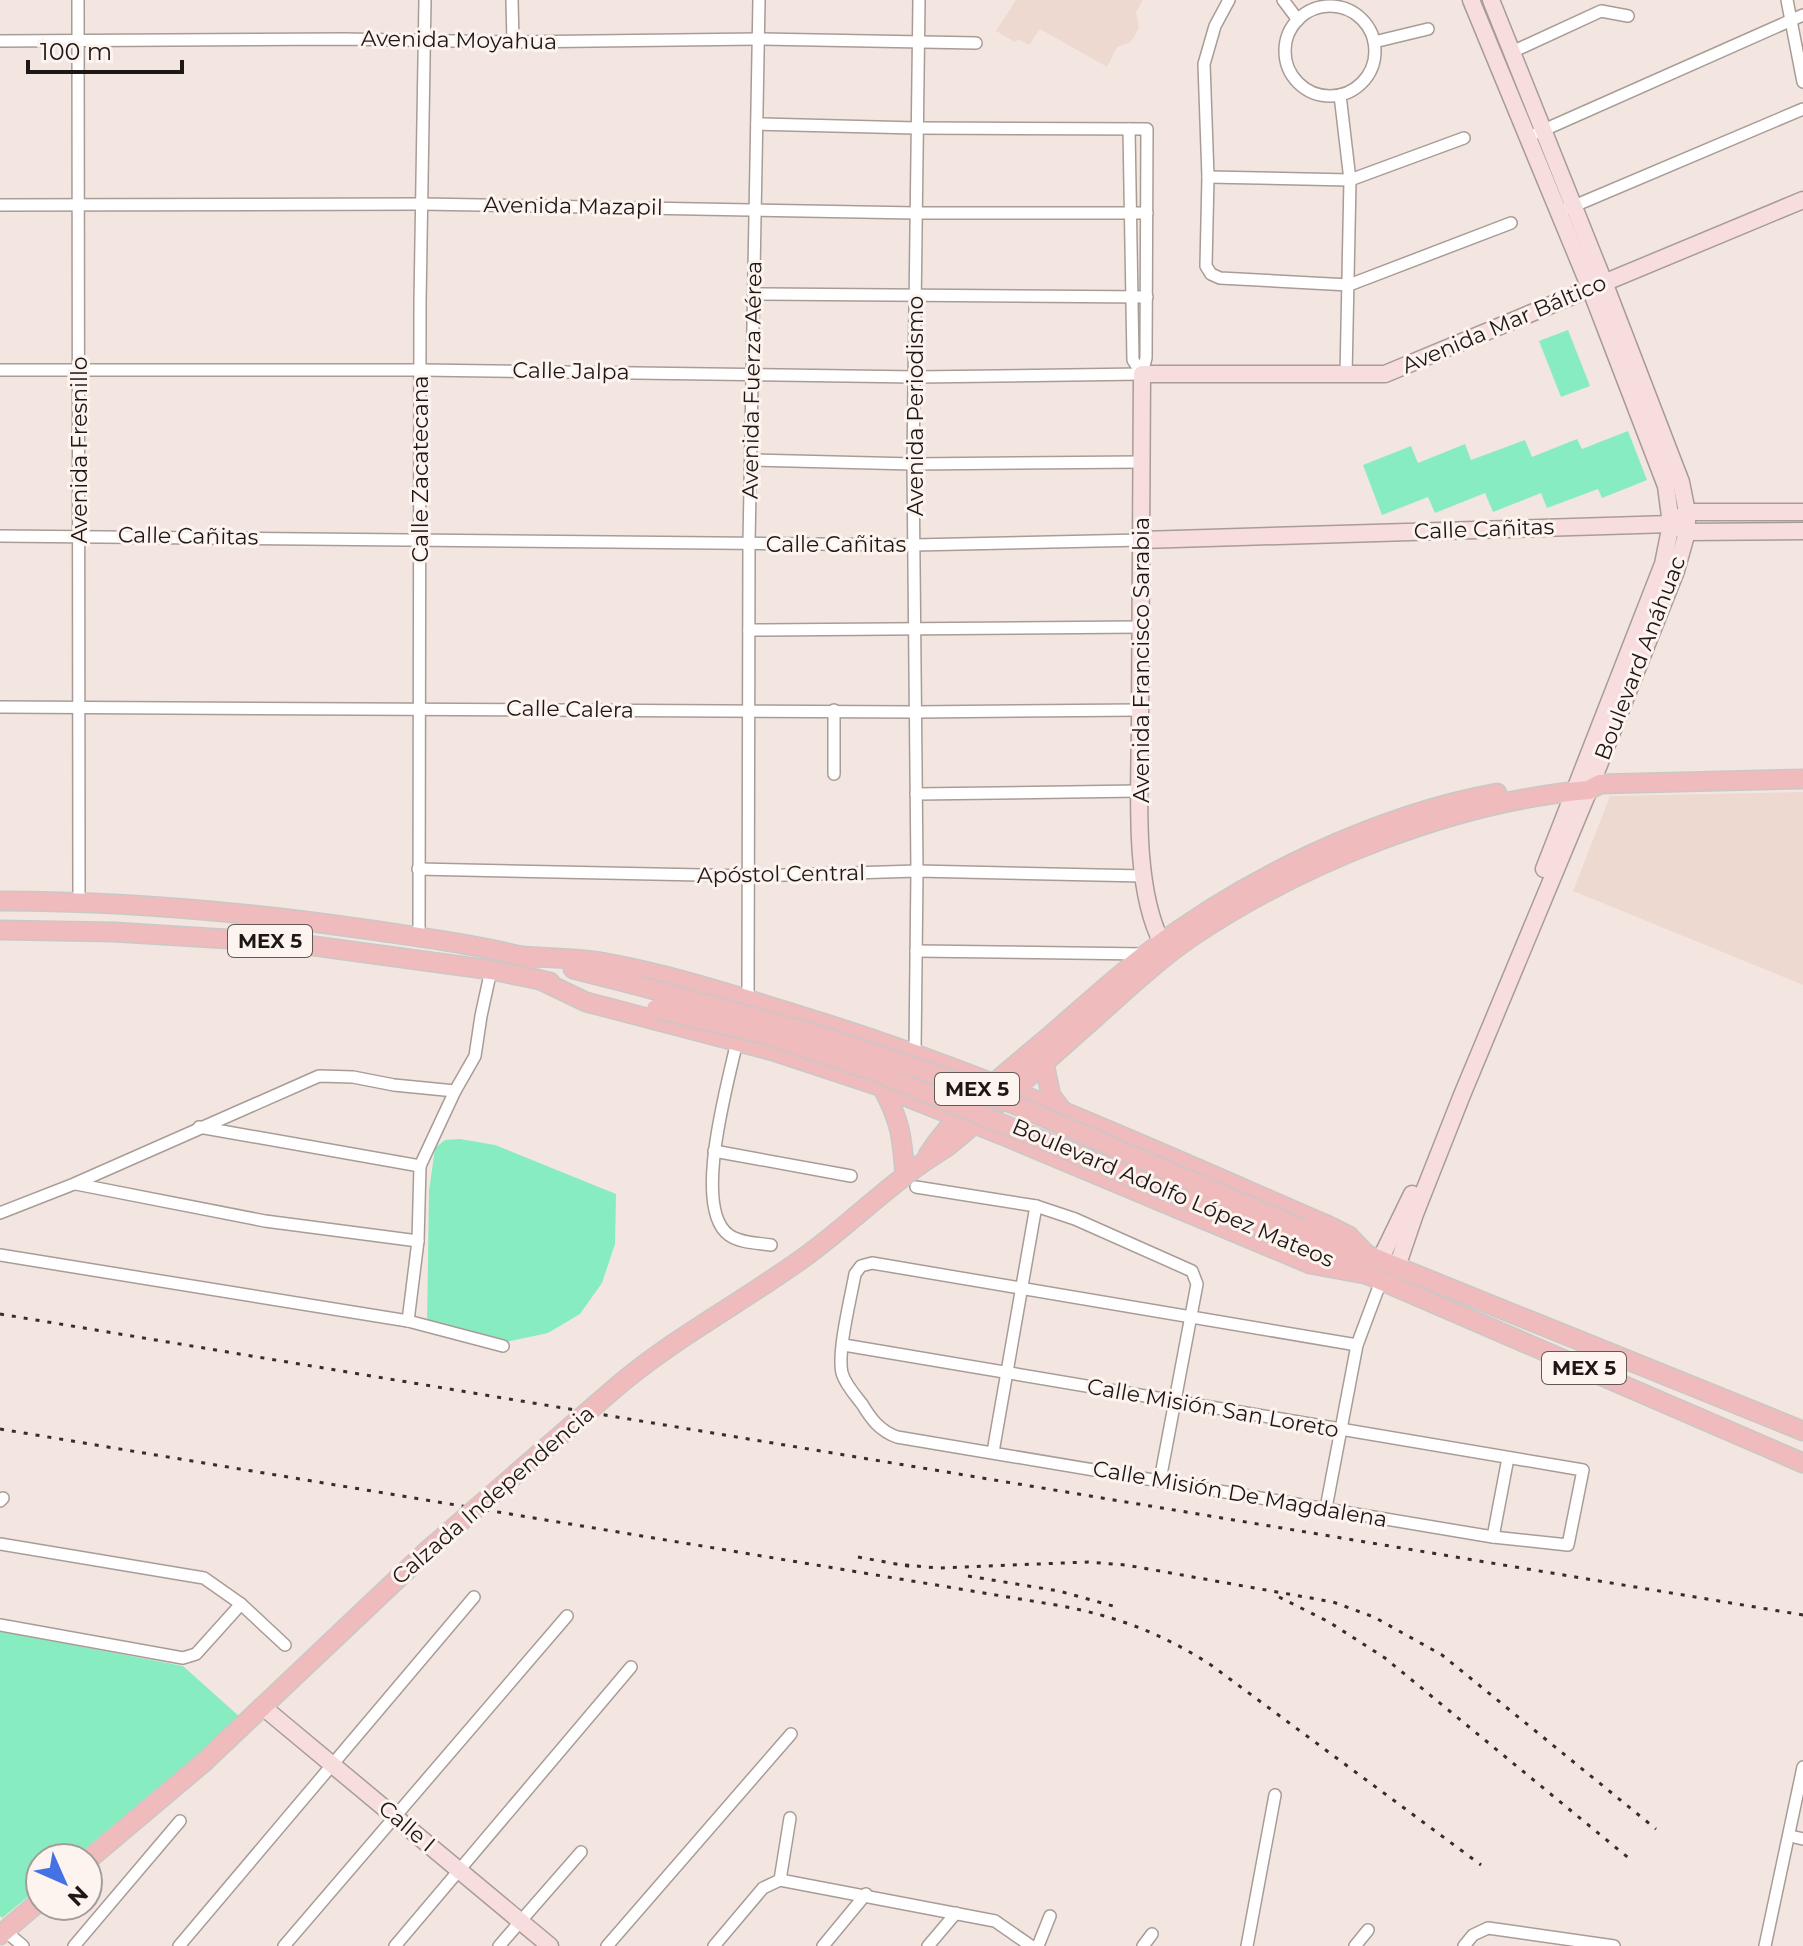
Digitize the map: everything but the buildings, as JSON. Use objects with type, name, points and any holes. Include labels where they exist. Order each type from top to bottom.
[{"type":"main road","name":"Calzada Independencia","points":[[924,1161],[947,1147],[995,1082],[1145,954],[1212,909],[1311,854],[1461,800],[1587,784],[1803,779]]},
{"type":"main road","name":"Calzada Independencia","points":[[104,1847],[203,1763],[428,1550],[614,1389],[663,1350],[810,1254],[911,1181],[938,1139],[1014,1090],[1145,973],[1189,939],[1317,866],[1388,837],[1478,809],[1587,784]]},
{"type":"main road","name":"Boulevard Adolfo López Mateos","points":[[0,901],[79,901],[293,918],[419,937],[521,956],[823,1036],[983,1091],[1298,1235],[1372,1277],[1803,1463]]},
{"type":"main road","name":"Boulevard Adolfo López Mateos","points":[[0,930],[145,933],[292,943],[491,970],[759,1033],[873,1071],[1298,1235],[1381,1260],[1803,1431]]},
{"type":"main road","points":[[521,956],[597,962],[748,999],[915,1052],[995,1082],[1327,1225],[1349,1236],[1381,1260]]},
{"type":"main road","points":[[538,979],[586,1002],[802,1059],[882,1087],[1310,1264],[1372,1277]]},
{"type":"main road","points":[[975,1074],[1026,1057]]},
{"type":"main road","points":[[1044,1062],[1051,1096],[1065,1112]]},
{"type":"main road","points":[[882,1087],[901,1130],[911,1181]]},
{"type":"main road","points":[[947,1147],[1007,1137]]},
{"type":"main road","points":[[2,1930],[24,1913]]},
{"type":"street","name":"Avenida Fresnillo","points":[[78,0],[79,901]]},
{"type":"street","name":"Calle Zacatecana","points":[[419,937],[421,204],[425,0]]},
{"type":"street","points":[[512,0],[513,42]]},
{"type":"street","name":"Avenida Fuerza Aérea","points":[[748,999],[749,543],[759,0]]},
{"type":"street","name":"Avenida Periodismo","points":[[915,1052],[917,871],[913,464],[919,0]]},
{"type":"street","points":[[1229,0],[1215,26],[1204,64],[1208,177],[1206,266],[1211,274],[1220,278],[1349,285],[1511,223]]},
{"type":"street","points":[[1283,0],[1298,20]]},
{"type":"street","name":"Boulevard Anáhuac","points":[[1381,1260],[1587,784],[1676,571],[1687,532],[1681,482],[1535,133],[1471,0]]},
{"type":"street","name":"Boulevard Anáhuac","points":[[1491,0],[1512,52],[1535,133]]},
{"type":"street","points":[[1787,0],[1797,18],[1803,82]]},
{"type":"street","points":[[1322,7],[1336,7],[1361,18],[1374,42],[1375,56],[1364,81],[1340,95],[1326,97],[1312,93],[1291,74],[1286,60],[1285,46],[1289,32],[1309,11],[1322,7]]},
{"type":"street","points":[[1512,52],[1601,11],[1628,16]]},
{"type":"street","points":[[1535,133],[1797,18]]},
{"type":"street","points":[[1374,42],[1428,29]]},
{"type":"street","name":"Avenida Moyahua","points":[[0,41],[758,39],[976,43]]},
{"type":"street","points":[[1340,95],[1350,180],[1346,376]]},
{"type":"street","points":[[1566,209],[1803,109]]},
{"type":"street","points":[[757,124],[1129,129]]},
{"type":"street","name":"Avenida Francisco Sarabia","points":[[1142,374],[1133,360],[1129,129],[1147,129],[1146,358],[1142,374],[1140,791],[1143,876],[1150,919],[1162,943]]},
{"type":"street","points":[[1208,177],[1350,180],[1464,138]]},
{"type":"street","name":"Avenida Mar Báltico","points":[[1142,374],[1385,374],[1803,200]]},
{"type":"street","name":"Avenida Mazapil","points":[[0,205],[421,204],[916,213],[1147,213]]},
{"type":"street","name":"Boulevard Anáhuac","points":[[1587,784],[1663,564],[1671,524],[1666,486],[1597,285]]},
{"type":"street","points":[[754,294],[1147,297]]},
{"type":"street","name":"Calle Jalpa","points":[[0,370],[421,370],[916,377],[1142,374]]},
{"type":"street","points":[[752,460],[913,464],[1142,462]]},
{"type":"street","points":[[1803,512],[1687,512],[1671,524],[1687,532],[1803,531]]},
{"type":"street","name":"Calle Cañitas","points":[[0,536],[914,545],[1671,524]]},
{"type":"street","points":[[749,630],[1140,627]]},
{"type":"street","name":"Calle Calera","points":[[0,707],[915,712],[1140,710]]},
{"type":"street","points":[[834,710],[834,774]]},
{"type":"street","points":[[916,794],[1140,791]]},
{"type":"street","name":"Apóstol Central","points":[[418,869],[750,876],[917,871],[1143,876]]},
{"type":"street","points":[[916,951],[1145,954]]},
{"type":"street","points":[[408,1321],[418,1241],[420,1166],[475,1056],[491,970]]},
{"type":"street","points":[[737,1041],[714,1151],[711,1183],[720,1224],[729,1236],[771,1245]]},
{"type":"street","points":[[0,1213],[74,1184],[319,1076],[353,1077],[455,1091]]},
{"type":"street","points":[[199,1127],[420,1166]]},
{"type":"street","points":[[714,1151],[851,1176]]},
{"type":"street","points":[[911,1181],[1036,1206],[1075,1219],[1189,1269],[1196,1275],[1197,1284],[1160,1480]]},
{"type":"street","points":[[74,1184],[265,1221],[418,1241]]},
{"type":"street","points":[[993,1452],[1036,1206]]},
{"type":"street","points":[[0,1255],[408,1321],[503,1346]]},
{"type":"street","name":"Calle Misión De Magdalena","points":[[1023,1290],[881,1263],[865,1263],[855,1274],[842,1373],[871,1419],[889,1434],[914,1439],[1493,1537],[1567,1545]]},
{"type":"street","points":[[1326,1508],[1372,1277]]},
{"type":"street","points":[[1023,1290],[1357,1345]]},
{"type":"street","name":"Calle Misión San Loreto","points":[[844,1345],[1583,1470],[1567,1545]]},
{"type":"street","points":[[1493,1537],[1508,1458]]},
{"type":"street","points":[[0,1544],[204,1578],[241,1604],[285,1645]]},
{"type":"street","points":[[179,1946],[474,1597]]},
{"type":"street","points":[[0,1625],[183,1658],[196,1654],[241,1604]]},
{"type":"street","points":[[284,1946],[567,1616]]},
{"type":"street","points":[[395,1946],[631,1667]]},
{"type":"street","name":"Calle I","points":[[263,1707],[550,1946]]},
{"type":"street","points":[[607,1946],[791,1734]]},
{"type":"street","points":[[1765,1946],[1803,1767]]},
{"type":"street","points":[[1247,1946],[1275,1795]]},
{"type":"street","points":[[780,1880],[790,1818]]},
{"type":"street","points":[[74,1946],[180,1821]]},
{"type":"street","points":[[1790,1836],[1803,1839]]},
{"type":"street","points":[[499,1946],[581,1852]]},
{"type":"street","points":[[714,1946],[763,1888],[780,1880],[866,1894],[1002,1923],[1031,1946]]},
{"type":"street","points":[[823,1946],[866,1894]]},
{"type":"street","points":[[928,1946],[956,1913]]},
{"type":"street","points":[[1038,1946],[1050,1916]]},
{"type":"street","points":[[1464,1946],[1473,1935],[1488,1928],[1614,1946]]},
{"type":"street","points":[[2,1930],[23,1946]]},
{"type":"street","points":[[1355,1946],[1368,1930]]},
{"type":"street","points":[[1143,1946],[1152,1934]]},
{"type":"shaded area","points":[[1016,0],[1143,0],[1136,12],[1139,28],[1131,42],[1117,47],[1107,67],[1040,29],[1029,45],[1018,39],[1015,42],[996,31]]},
{"type":"shaded area","points":[[1803,792],[1803,985],[1573,891],[1610,796]]},
{"type":"green space","points":[[1568,330],[1590,386],[1561,397],[1539,341]]},
{"type":"green space","points":[[1628,431],[1647,480],[1602,498],[1598,489],[1547,508],[1541,493],[1493,512],[1485,493],[1435,513],[1428,497],[1382,515],[1363,465],[1411,446],[1418,463],[1465,444],[1471,460],[1525,440],[1532,457],[1577,439],[1582,449]]},
{"type":"green space","points":[[460,1139],[495,1145],[616,1194],[615,1244],[602,1283],[580,1314],[548,1333],[506,1342],[427,1324],[429,1191],[435,1148],[445,1140]]},
{"type":"green space","points":[[0,1631],[183,1666],[241,1718],[93,1842],[24,1842],[24,1900],[2,1918]]},
{"type":"railway","points":[[0,1314],[1803,1615]]},
{"type":"railway","points":[[0,1429],[1097,1614],[1155,1635],[1211,1665],[1481,1865]]},
{"type":"railway","points":[[858,1557],[913,1567]]},
{"type":"railway","points":[[905,1565],[938,1568],[1088,1562],[1126,1565],[1333,1602],[1374,1617],[1442,1655],[1656,1829]]},
{"type":"railway","points":[[968,1576],[1059,1591],[1113,1606]]},
{"type":"railway","points":[[1279,1597],[1329,1622],[1385,1658],[1631,1860]]}]
